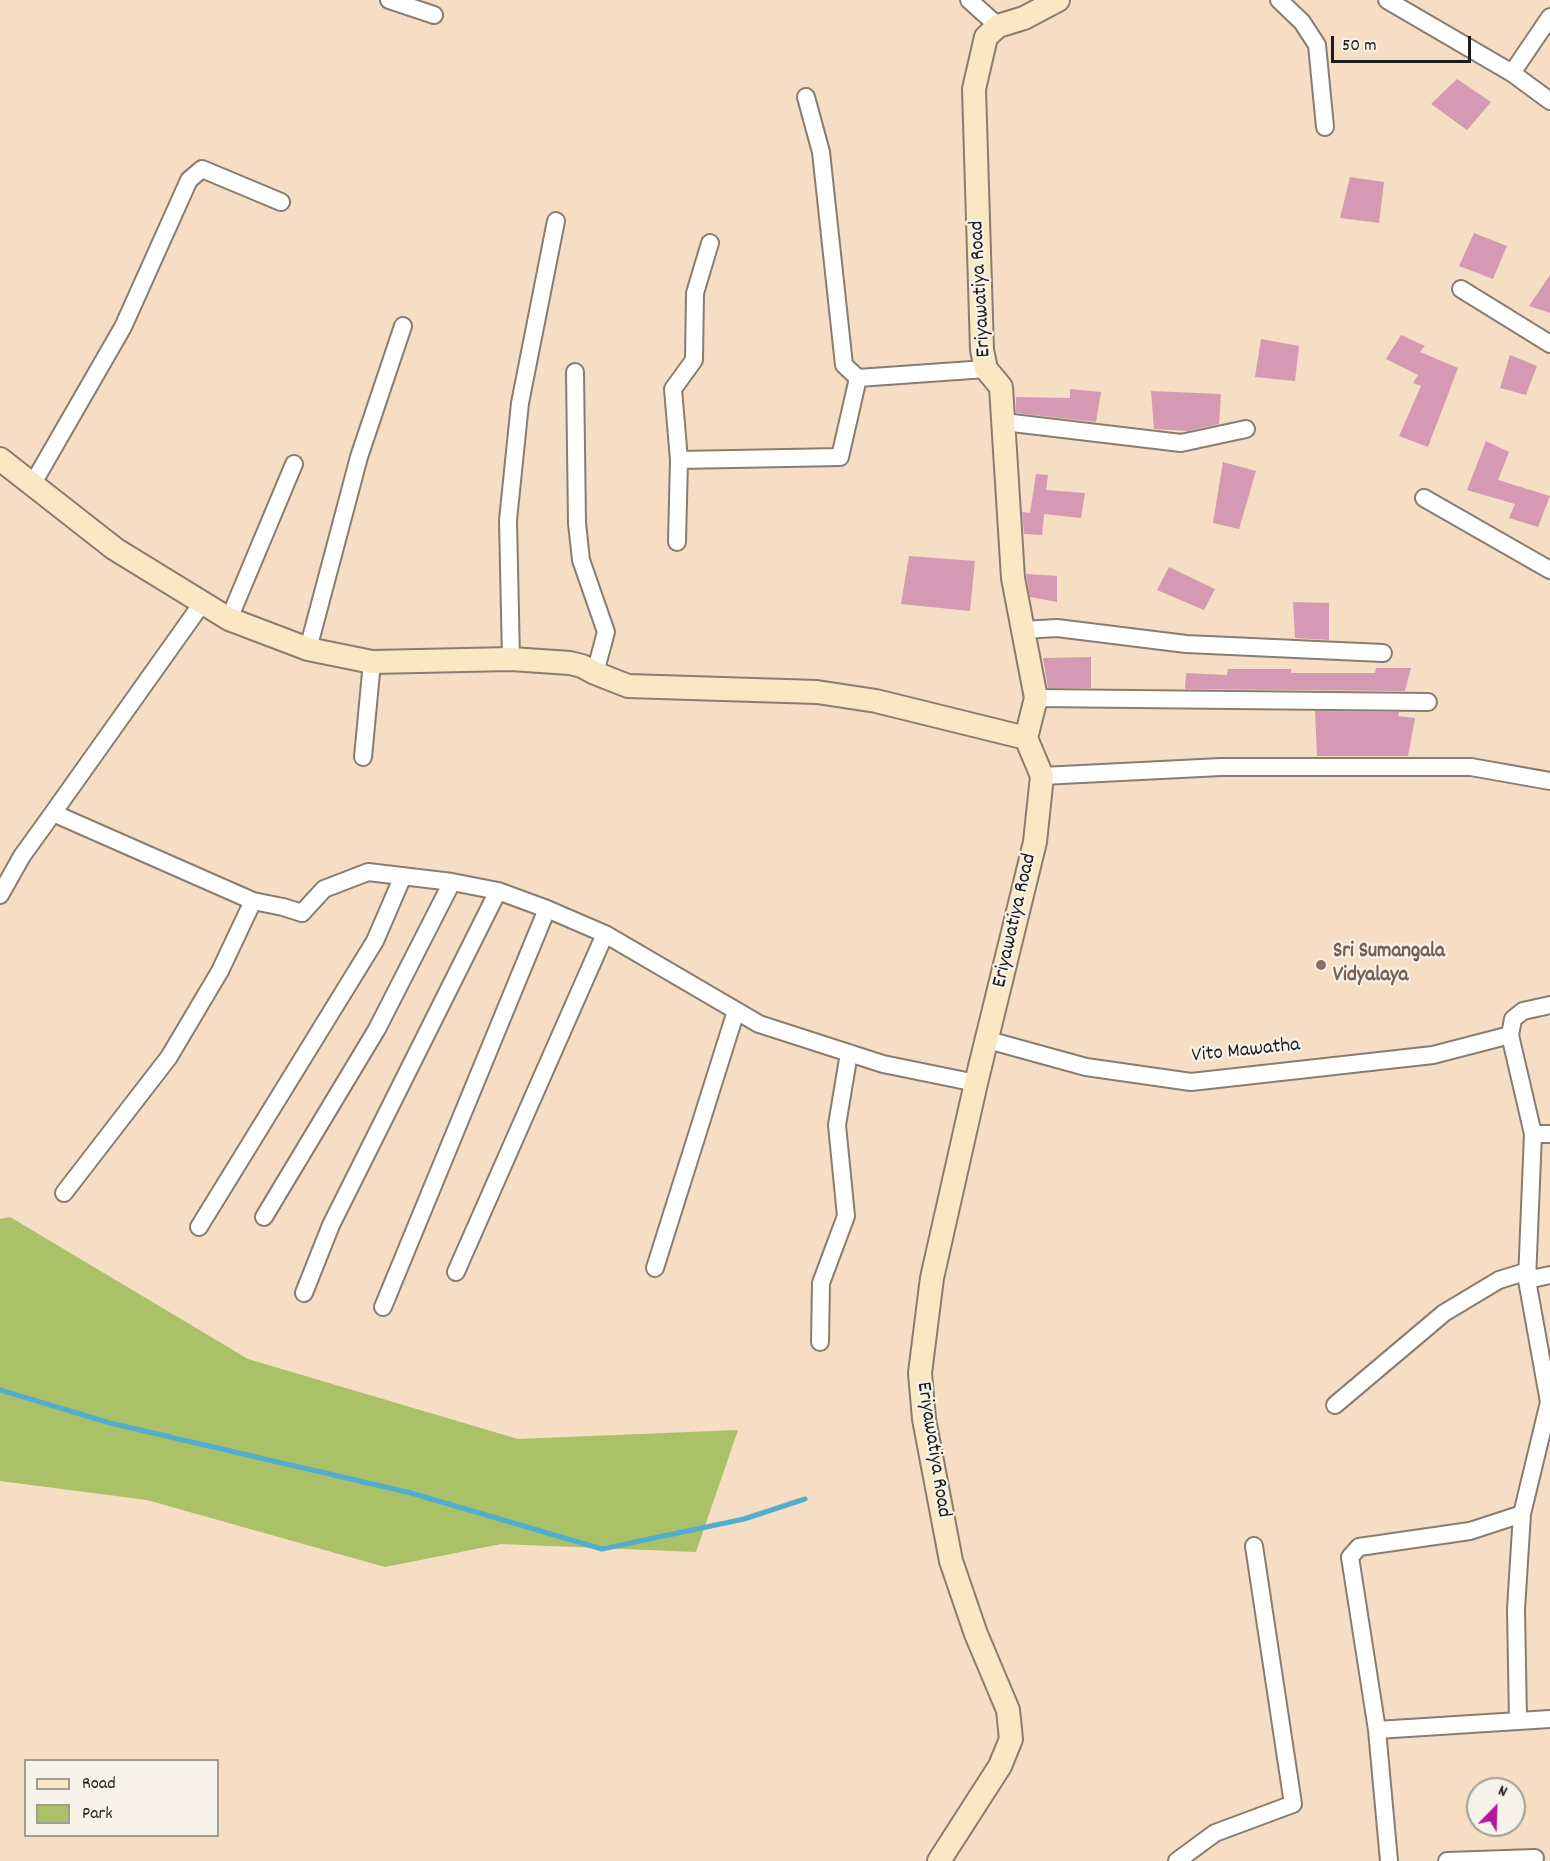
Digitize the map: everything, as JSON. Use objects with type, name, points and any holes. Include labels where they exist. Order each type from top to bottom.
[{"type":"street","points":[[389,0],[434,15]]},
{"type":"street","points":[[969,0],[998,26],[1024,18],[1058,0]]},
{"type":"street","points":[[1279,0],[1302,22],[1317,45],[1325,127]]},
{"type":"street","points":[[1387,0],[1512,73],[1550,100]]},
{"type":"street","points":[[1512,73],[1550,17]]},
{"type":"street","name":"Eriyawatiya Road","points":[[939,1861],[1000,1766],[1011,1738],[1008,1710],[976,1634],[951,1561],[924,1419],[920,1373],[932,1278],[976,1083],[1035,842],[1042,776],[1026,738],[1036,698],[1013,578],[1002,387],[986,369],[982,350],[974,89],[986,37],[998,26]]},
{"type":"street","points":[[806,98],[821,152],[844,365],[858,378],[986,369]]},
{"type":"street","points":[[32,485],[123,327],[189,180],[202,169],[281,202]]},
{"type":"street","points":[[511,659],[508,519],[520,403],[556,221]]},
{"type":"street","points":[[677,542],[679,460],[673,389],[694,360],[695,293],[710,243]]},
{"type":"street","points":[[1461,289],[1550,344]]},
{"type":"street","points":[[308,649],[359,457],[403,326]]},
{"type":"street","points":[[575,372],[577,523],[581,560],[606,633],[595,673]]},
{"type":"street","points":[[679,460],[840,457],[858,378]]},
{"type":"street","points":[[1004,422],[1181,443],[1245,429]]},
{"type":"street","points":[[0,459],[115,549],[229,618],[308,649],[372,662],[511,659],[570,663],[628,686],[817,692],[876,700],[1026,738]]},
{"type":"street","points":[[229,618],[294,464]]},
{"type":"street","points":[[1424,498],[1549,565]]},
{"type":"street","points":[[0,895],[22,856],[203,602]]},
{"type":"street","points":[[1023,630],[1057,628],[1186,644],[1383,653]]},
{"type":"street","points":[[363,757],[372,662]]},
{"type":"street","points":[[1036,698],[1428,702]]},
{"type":"street","points":[[1042,776],[1221,767],[1471,767],[1550,781]]},
{"type":"street","points":[[53,813],[253,902],[302,913],[324,889],[368,872],[452,882],[498,891],[605,934],[759,1024],[883,1064],[976,1083]]},
{"type":"street","points":[[199,1227],[375,940],[403,876]]},
{"type":"street","points":[[264,1217],[377,1029],[452,882]]},
{"type":"street","points":[[304,1293],[332,1225],[498,891]]},
{"type":"street","points":[[64,1193],[169,1057],[220,971],[253,902]]},
{"type":"street","points":[[383,1307],[547,909]]},
{"type":"street","points":[[456,1272],[605,934]]},
{"type":"street","points":[[1518,1721],[1516,1609],[1522,1515],[1546,1435],[1549,1402],[1527,1275],[1533,1134],[1510,1035],[1513,1019],[1523,1011],[1550,1005]]},
{"type":"street","points":[[655,1268],[736,1011]]},
{"type":"street","name":"Vito Mawatha","points":[[988,1040],[1086,1067],[1191,1082],[1433,1055],[1510,1035]]},
{"type":"street","points":[[820,1342],[821,1283],[846,1216],[837,1125],[849,1053]]},
{"type":"street","points":[[1533,1134],[1550,1134]]},
{"type":"street","points":[[1335,1405],[1444,1312],[1499,1280],[1527,1275],[1550,1275]]},
{"type":"street","points":[[1389,1861],[1377,1730],[1350,1557],[1359,1547],[1470,1531],[1522,1515]]},
{"type":"street","points":[[1178,1861],[1215,1833],[1293,1804],[1254,1546]]},
{"type":"street","points":[[1377,1730],[1550,1719]]},
{"type":"street","points":[[1447,1861],[1535,1858]]},
{"type":"green space","points":[[10,1217],[248,1359],[518,1439],[738,1430],[696,1552],[501,1544],[385,1567],[147,1500],[0,1481],[0,1219]]},
{"type":"building","points":[[1457,79],[1491,102],[1467,130],[1431,104]]},
{"type":"building","points":[[1350,177],[1384,182],[1379,223],[1340,218]]},
{"type":"building","points":[[1474,233],[1507,246],[1493,279],[1459,266]]},
{"type":"building","points":[[1550,275],[1550,313],[1529,306]]},
{"type":"building","points":[[1401,335],[1425,346],[1420,352],[1458,368],[1428,447],[1399,436],[1421,386],[1413,383],[1418,375],[1386,359]]},
{"type":"building","points":[[1261,339],[1299,346],[1295,381],[1255,377]]},
{"type":"building","points":[[1510,355],[1537,366],[1526,395],[1500,388]]},
{"type":"building","points":[[1070,389],[1101,392],[1096,422],[1016,413],[1016,397],[1070,398]]},
{"type":"building","points":[[1151,391],[1221,394],[1219,424],[1188,431],[1154,429]]},
{"type":"building","points":[[1486,441],[1509,452],[1498,480],[1550,496],[1538,527],[1509,518],[1515,504],[1467,490]]},
{"type":"building","points":[[1223,462],[1256,471],[1239,529],[1213,523]]},
{"type":"building","points":[[1036,474],[1048,475],[1046,490],[1085,493],[1081,518],[1044,514],[1042,535],[1024,534],[1022,512],[1030,513]]},
{"type":"building","points":[[909,556],[975,561],[970,611],[901,604]]},
{"type":"building","points":[[1169,567],[1215,589],[1204,610],[1157,590]]},
{"type":"building","points":[[1026,574],[1057,576],[1057,602],[1030,597]]},
{"type":"building","points":[[1293,602],[1329,603],[1329,640],[1295,638]]},
{"type":"building","points":[[1091,657],[1091,688],[1048,688],[1043,658]]},
{"type":"building","points":[[1376,668],[1411,668],[1405,691],[1185,689],[1186,673],[1227,675],[1228,669],[1291,669],[1291,673],[1375,673]]},
{"type":"building","points":[[1315,711],[1399,712],[1398,716],[1415,718],[1408,756],[1317,756]]},
{"type":"waterway","points":[[0,1390],[110,1423],[411,1493],[602,1549],[744,1519],[805,1499]]},
{"type":"place","name":"Sri Sumangala Vidyalaya","points":[[1321,965]]}]
